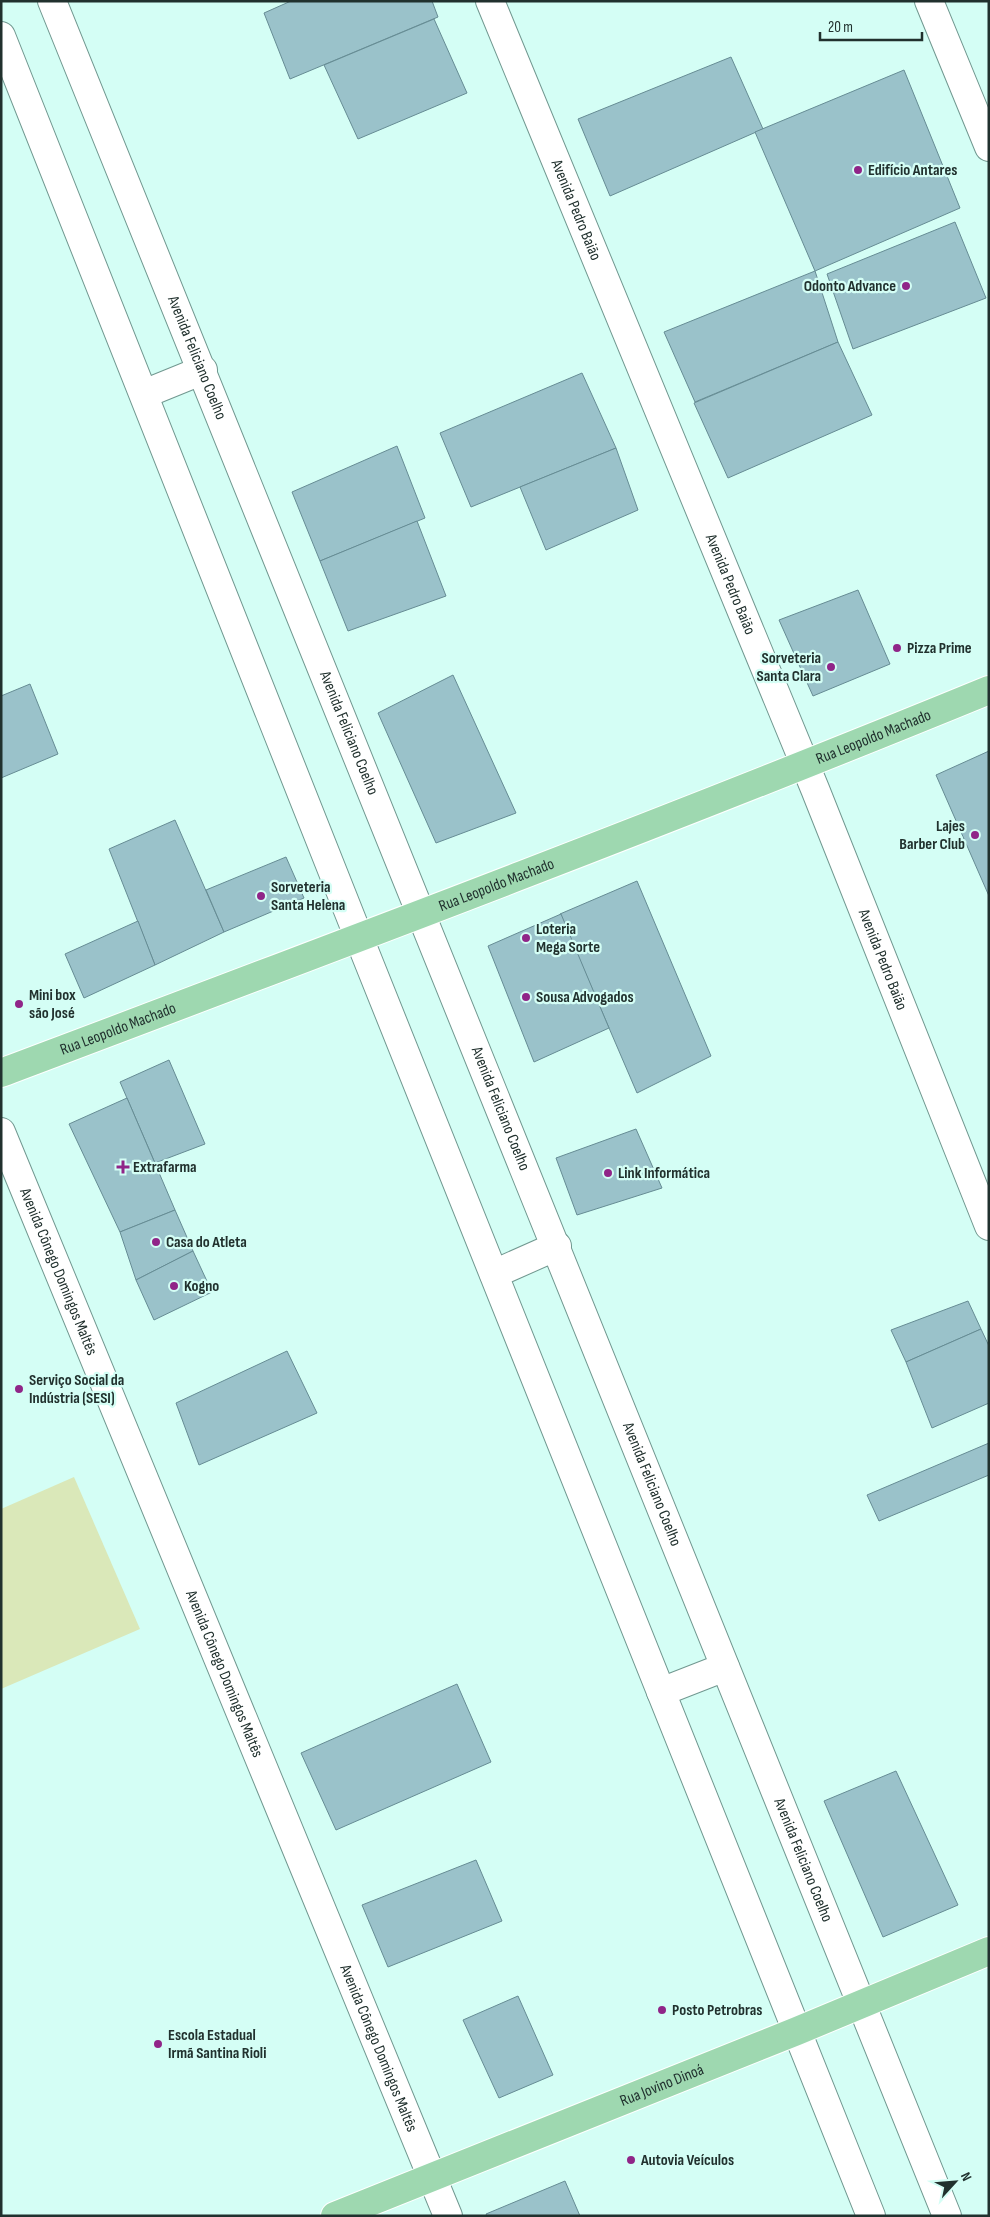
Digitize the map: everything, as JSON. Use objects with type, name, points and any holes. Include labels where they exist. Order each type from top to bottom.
[{"type":"main road","name":"Rua Leopoldo Machado","points":[[1,1073],[359,938],[422,912],[805,766],[989,690]]},
{"type":"main road","name":"Rua Jovino Dinoá","points":[[335,2216],[797,2031],[861,2002],[989,1951]]},
{"type":"street","name":"Avenida Feliciano Coelho","points":[[52,1],[557,1246],[947,2216]]},
{"type":"street","name":"Avenida Pedro Baião","points":[[490,1],[805,766],[989,1226]]},
{"type":"street","points":[[929,1],[989,147]]},
{"type":"street","points":[[1,36],[359,938],[871,2216]]},
{"type":"street","points":[[144,394],[202,370]]},
{"type":"street","name":"Avenida Cônego Domingos Maltês","points":[[1,1132],[448,2216]]},
{"type":"street","points":[[494,1274],[557,1246]]},
{"type":"street","points":[[661,1692],[725,1666]]},
{"type":"green space","points":[[74,1477],[140,1629],[1,1689],[1,1509]]},
{"type":"building","points":[[291,1],[432,1],[438,17],[290,79],[264,13]]},
{"type":"building","points":[[434,19],[467,93],[358,139],[324,65]]},
{"type":"building","points":[[731,57],[763,129],[610,196],[578,119]]},
{"type":"building","name":"Edifício Antares","points":[[904,70],[960,208],[815,271],[755,132]]},
{"type":"building","name":"Odonto Advance","points":[[955,222],[986,298],[853,349],[827,274]]},
{"type":"building","points":[[815,271],[838,342],[695,402],[664,332]]},
{"type":"building","points":[[838,342],[872,415],[728,478],[694,403]]},
{"type":"building","points":[[582,373],[616,448],[471,507],[440,433]]},
{"type":"building","points":[[397,446],[425,518],[320,561],[292,492]]},
{"type":"building","points":[[616,448],[638,510],[546,550],[520,487]]},
{"type":"building","points":[[417,521],[446,596],[348,631],[320,561]]},
{"type":"building","points":[[858,590],[890,664],[813,696],[779,620]]},
{"type":"building","points":[[453,675],[516,813],[436,843],[378,713]]},
{"type":"building","points":[[30,684],[58,754],[1,778],[1,696]]},
{"type":"building","name":"Lajes Barber Club","points":[[989,751],[989,896],[936,775]]},
{"type":"building","points":[[175,820],[224,932],[155,965],[109,849]]},
{"type":"building","points":[[286,857],[304,898],[224,932],[206,890]]},
{"type":"building","points":[[637,881],[711,1056],[637,1093],[560,914]]},
{"type":"building","points":[[561,914],[609,1028],[534,1062],[488,946]]},
{"type":"building","points":[[138,921],[155,965],[84,998],[65,954]]},
{"type":"building","points":[[169,1060],[205,1144],[155,1163],[120,1082]]},
{"type":"building","name":"Extrafarma","points":[[127,1098],[175,1210],[120,1232],[69,1124]]},
{"type":"building","name":"Link Informática","points":[[636,1129],[662,1188],[577,1215],[556,1158]]},
{"type":"building","name":"Casa do Atleta","points":[[175,1210],[193,1251],[136,1280],[120,1232]]},
{"type":"building","name":"Kogno","points":[[193,1251],[212,1292],[154,1320],[136,1280]]},
{"type":"building","points":[[968,1301],[981,1329],[906,1362],[891,1330]]},
{"type":"building","points":[[981,1329],[989,1346],[989,1403],[932,1428],[906,1362]]},
{"type":"building","points":[[287,1351],[317,1413],[199,1465],[176,1403]]},
{"type":"building","points":[[989,1443],[989,1475],[879,1521],[867,1495]]},
{"type":"building","points":[[457,1684],[491,1762],[336,1830],[301,1753]]},
{"type":"building","points":[[896,1771],[958,1905],[883,1937],[824,1801]]},
{"type":"building","points":[[476,1860],[502,1921],[388,1967],[362,1905]]},
{"type":"building","points":[[518,1996],[553,2075],[499,2098],[463,2020]]},
{"type":"building","points":[[565,2181],[580,2216],[487,2216],[486,2214]]},
{"type":"place","name":"Edifício Antares","points":[[858,170]]},
{"type":"place","name":"Odonto Advance","points":[[906,286]]},
{"type":"place","name":"Pizza Prime","points":[[897,648]]},
{"type":"place","name":"Sorveteria Santa Clara","points":[[831,667]]},
{"type":"place","name":"Lajes Barber Club","points":[[975,835]]},
{"type":"place","name":"Sorveteria Santa Helena","points":[[261,896]]},
{"type":"place","name":"Loteria Mega Sorte","points":[[526,938]]},
{"type":"place","name":"Sousa Advogados","points":[[526,997]]},
{"type":"place","name":"Mini box são José","points":[[19,1004]]},
{"type":"place","name":"Extrafarma","points":[[123,1167]]},
{"type":"place","name":"Link Informática","points":[[608,1173]]},
{"type":"place","name":"Casa do Atleta","points":[[156,1242]]},
{"type":"place","name":"Kogno","points":[[174,1286]]},
{"type":"place","name":"Serviço Social da Indústria (SESI)","points":[[19,1389]]},
{"type":"place","name":"Posto Petrobras","points":[[662,2010]]},
{"type":"place","name":"Escola Estadual Irmã Santina Rioli","points":[[158,2044]]},
{"type":"place","name":"Autovia Veículos","points":[[631,2160]]}]
